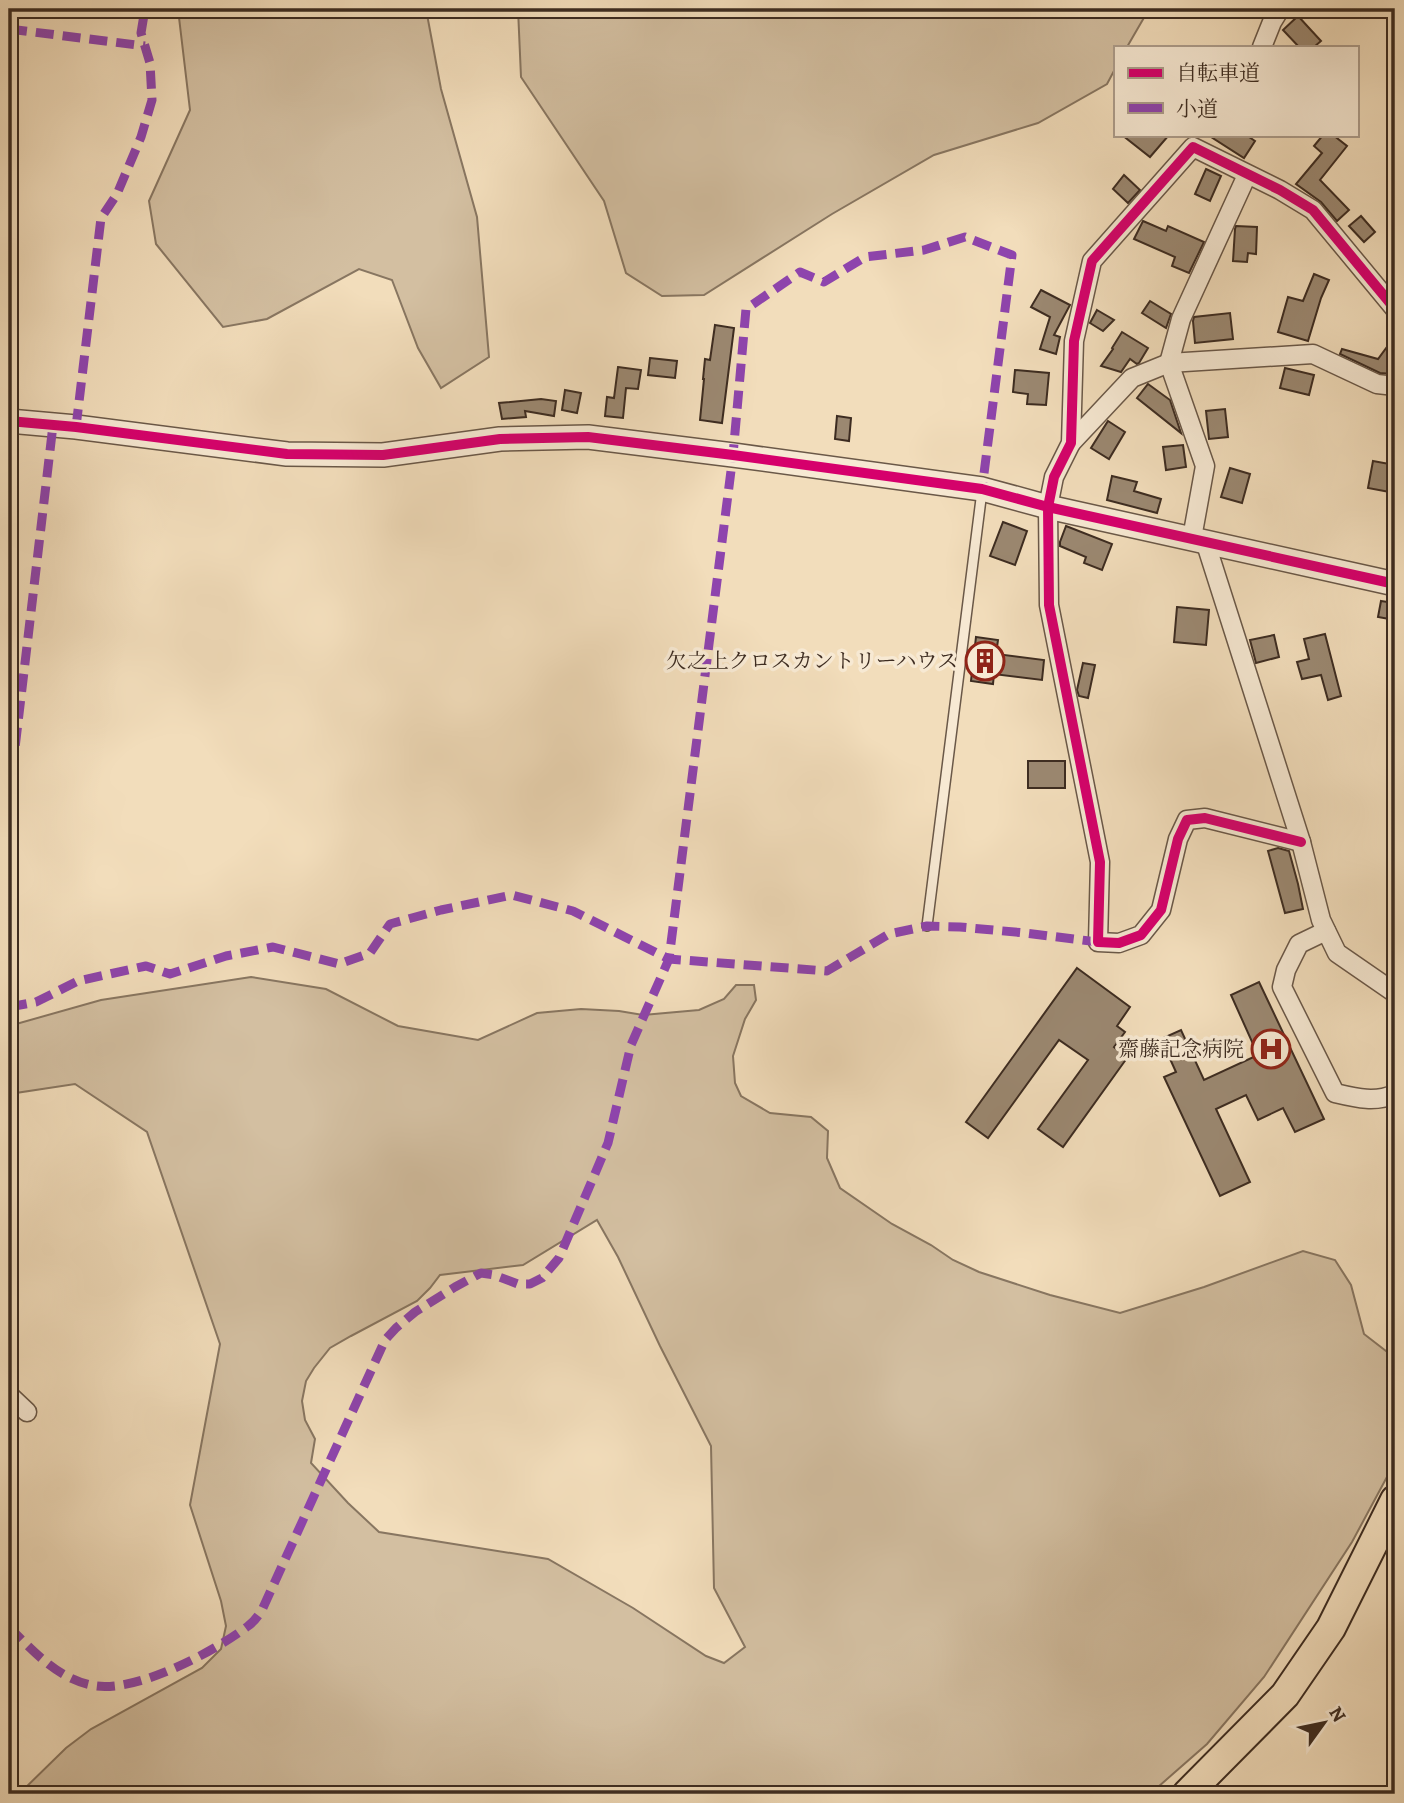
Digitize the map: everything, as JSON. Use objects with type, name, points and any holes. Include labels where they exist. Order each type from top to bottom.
[{"type":"main road","points":[[1188,1794],[1285,1695],[1331,1628],[1395,1500]]},
{"type":"street","points":[[1262,46],[1280,9]]},
{"type":"street","points":[[1071,443],[1074,341],[1092,261],[1197,141],[1247,175],[1280,190],[1313,210],[1395,309]]},
{"type":"street","points":[[1247,175],[1181,319],[1169,363],[1205,466],[1198,540],[1301,842],[1321,920],[1337,953],[1395,993]]},
{"type":"street","points":[[1301,842],[1205,818],[1186,820],[1178,839],[1161,910],[1141,935],[1119,943],[1098,942],[1100,862],[1049,605],[1048,507],[1054,477],[1071,443],[1132,378],[1169,363],[1313,354],[1377,384],[1395,386]]},
{"type":"street","points":[[9,421],[287,454],[383,455],[500,439],[588,437],[982,489],[1048,507],[1395,584]]},
{"type":"street","points":[[1326,931],[1299,944],[1286,970],[1282,987],[1335,1093],[1363,1101],[1395,1094]]},
{"type":"street","points":[[9,1395],[27,1412]]},
{"type":"lane","points":[[927,926],[982,489]]},
{"type":"shaded area","points":[[178,9],[426,9],[441,89],[477,217],[489,357],[441,388],[418,348],[392,280],[359,269],[267,319],[223,327],[156,244],[149,201],[190,110]]},
{"type":"shaded area","points":[[518,9],[1149,9],[1128,46],[1114,46],[1114,71],[1107,84],[1038,123],[934,155],[832,214],[704,295],[662,296],[626,273],[604,201],[521,77]]},
{"type":"shaded area","points":[[251,977],[326,989],[398,1026],[478,1040],[537,1013],[581,1009],[643,1015],[699,1010],[724,999],[736,985],[754,985],[756,1000],[745,1019],[733,1056],[735,1083],[741,1096],[770,1113],[811,1117],[828,1131],[827,1158],[840,1188],[892,1224],[953,1260],[979,1272],[1050,1295],[1120,1313],[1204,1287],[1303,1251],[1335,1260],[1351,1285],[1364,1334],[1395,1358],[1395,1462],[1352,1542],[1264,1677],[1207,1744],[1150,1794],[19,1794],[66,1748],[91,1729],[202,1668],[221,1649],[226,1626],[221,1601],[190,1505],[220,1344],[147,1132],[75,1084],[9,1094],[9,1026],[101,1000]],"holes":[[[597,1220],[711,1446],[714,1588],[745,1647],[724,1663],[706,1656],[633,1608],[548,1559],[379,1532],[311,1463],[315,1439],[305,1420],[302,1401],[306,1381],[330,1348],[417,1301],[440,1275],[523,1265]]]},
{"type":"building","points":[[1298,16],[1321,41],[1315,46],[1298,46],[1283,30]]},
{"type":"building","points":[[1123,136],[1168,136],[1150,157]]},
{"type":"building","points":[[1210,136],[1248,136],[1255,141],[1244,158]]},
{"type":"building","points":[[1322,136],[1334,136],[1347,146],[1320,180],[1349,210],[1337,221],[1321,202],[1296,184],[1322,153],[1314,146]]},
{"type":"building","points":[[1206,169],[1221,176],[1210,201],[1195,194]]},
{"type":"building","points":[[1124,175],[1140,190],[1128,203],[1113,189]]},
{"type":"building","points":[[1361,216],[1375,232],[1364,242],[1349,226]]},
{"type":"building","points":[[1143,221],[1166,231],[1168,226],[1204,242],[1189,273],[1172,266],[1175,257],[1134,239]]},
{"type":"building","points":[[1236,226],[1257,227],[1256,254],[1248,253],[1247,262],[1233,261]]},
{"type":"building","points":[[1314,274],[1329,280],[1308,341],[1278,332],[1288,297],[1303,301]]},
{"type":"building","points":[[1041,290],[1070,305],[1054,335],[1060,337],[1056,354],[1040,349],[1050,317],[1031,307]]},
{"type":"building","points":[[1150,301],[1171,314],[1166,328],[1142,313]]},
{"type":"building","points":[[1097,310],[1114,320],[1103,331],[1090,323]]},
{"type":"building","points":[[1230,313],[1233,339],[1195,343],[1194,317]]},
{"type":"building","points":[[715,325],[734,328],[722,423],[700,420],[705,359],[710,360]]},
{"type":"building","points":[[1122,332],[1148,348],[1139,363],[1130,359],[1121,372],[1101,366]]},
{"type":"building","points":[[1395,336],[1393,374],[1380,373],[1340,354],[1342,349],[1378,359]]},
{"type":"building","points":[[650,358],[677,361],[675,378],[648,375]]},
{"type":"building","points":[[618,367],[641,370],[638,389],[626,388],[623,418],[605,416],[607,397],[614,398]]},
{"type":"building","points":[[1285,368],[1314,375],[1309,395],[1280,388]]},
{"type":"building","points":[[1015,370],[1049,373],[1046,405],[1027,404],[1028,394],[1013,392]]},
{"type":"building","points":[[1148,384],[1170,400],[1181,433],[1137,398]]},
{"type":"building","points":[[565,390],[581,393],[577,413],[562,410]]},
{"type":"building","points":[[541,399],[556,401],[554,416],[525,411],[526,417],[502,419],[499,403]]},
{"type":"building","points":[[1225,409],[1228,437],[1209,439],[1206,411]]},
{"type":"building","points":[[837,416],[851,418],[849,441],[835,439]]},
{"type":"building","points":[[1108,421],[1125,432],[1109,459],[1091,448]]},
{"type":"building","points":[[1183,445],[1186,467],[1166,470],[1163,447]]},
{"type":"building","points":[[1373,461],[1395,465],[1395,493],[1368,488]]},
{"type":"building","points":[[1230,468],[1250,474],[1242,503],[1221,497]]},
{"type":"building","points":[[1112,476],[1137,482],[1134,491],[1161,499],[1157,513],[1107,500]]},
{"type":"building","points":[[1003,522],[1027,531],[1015,565],[990,556]]},
{"type":"building","points":[[1066,526],[1112,544],[1102,570],[1084,563],[1086,557],[1060,546]]},
{"type":"building","points":[[1381,601],[1395,603],[1395,620],[1378,617]]},
{"type":"building","points":[[1177,607],[1209,610],[1206,645],[1174,642]]},
{"type":"building","points":[[1325,634],[1341,696],[1328,700],[1321,675],[1302,679],[1297,662],[1309,659],[1304,639]]},
{"type":"building","points":[[1274,635],[1279,657],[1256,663],[1250,640]]},
{"type":"building","points":[[976,637],[998,640],[996,654],[1044,660],[1042,680],[994,674],[993,684],[971,681]]},
{"type":"building","points":[[1083,663],[1095,665],[1088,698],[1079,696],[1077,690]]},
{"type":"building","points":[[1028,761],[1065,761],[1065,788],[1028,788]]},
{"type":"building","points":[[1278,848],[1289,851],[1303,909],[1285,913],[1268,851]]},
{"type":"building","points":[[1077,968],[1130,1007],[1117,1026],[1125,1032],[1114,1047],[1127,1058],[1063,1147],[1038,1129],[1088,1060],[1059,1040],[988,1138],[966,1122]]},
{"type":"building","points":[[1259,982],[1324,1119],[1295,1132],[1283,1108],[1258,1120],[1246,1095],[1216,1109],[1250,1182],[1220,1196],[1164,1077],[1176,1072],[1161,1039],[1181,1030],[1204,1080],[1258,1055],[1231,995]]},
{"type":"marked path","points":[[76,427],[101,218],[117,194],[141,137],[152,100],[150,63],[141,33],[145,9]]},
{"type":"marked path","points":[[9,29],[145,46]]},
{"type":"marked path","points":[[9,1627],[56,1670],[91,1685],[108,1686],[128,1684],[173,1669],[233,1636],[252,1623],[262,1610],[385,1340],[415,1312],[481,1273],[518,1284],[530,1284],[542,1278],[559,1258],[608,1143],[631,1045],[669,959],[733,455],[746,309],[800,272],[824,282],[865,257],[924,250],[965,237],[1012,255],[982,489]]},
{"type":"marked path","points":[[9,799],[53,425]]},
{"type":"marked path","points":[[9,1007],[36,1002],[78,981],[146,966],[170,974],[226,956],[273,947],[339,964],[370,953],[390,924],[512,895],[573,911],[669,959],[827,971],[889,934],[927,926],[1025,933],[1098,942]]},
{"type":"cycle path","points":[[1301,842],[1205,818],[1187,820],[1178,839],[1161,910],[1141,935],[1119,943],[1098,942],[1100,862],[1049,605],[1048,507],[1054,477],[1071,443],[1074,341],[1092,261],[1193,147],[1280,190],[1313,210],[1395,309]]},
{"type":"cycle path","points":[[9,421],[287,454],[383,455],[500,439],[588,437],[982,489],[1048,507],[1395,584]]},
{"type":"place","name":"欠之上クロスカントリーハウス","points":[[985,661]]},
{"type":"place","name":"齋藤記念病院","points":[[1271,1049]]}]
